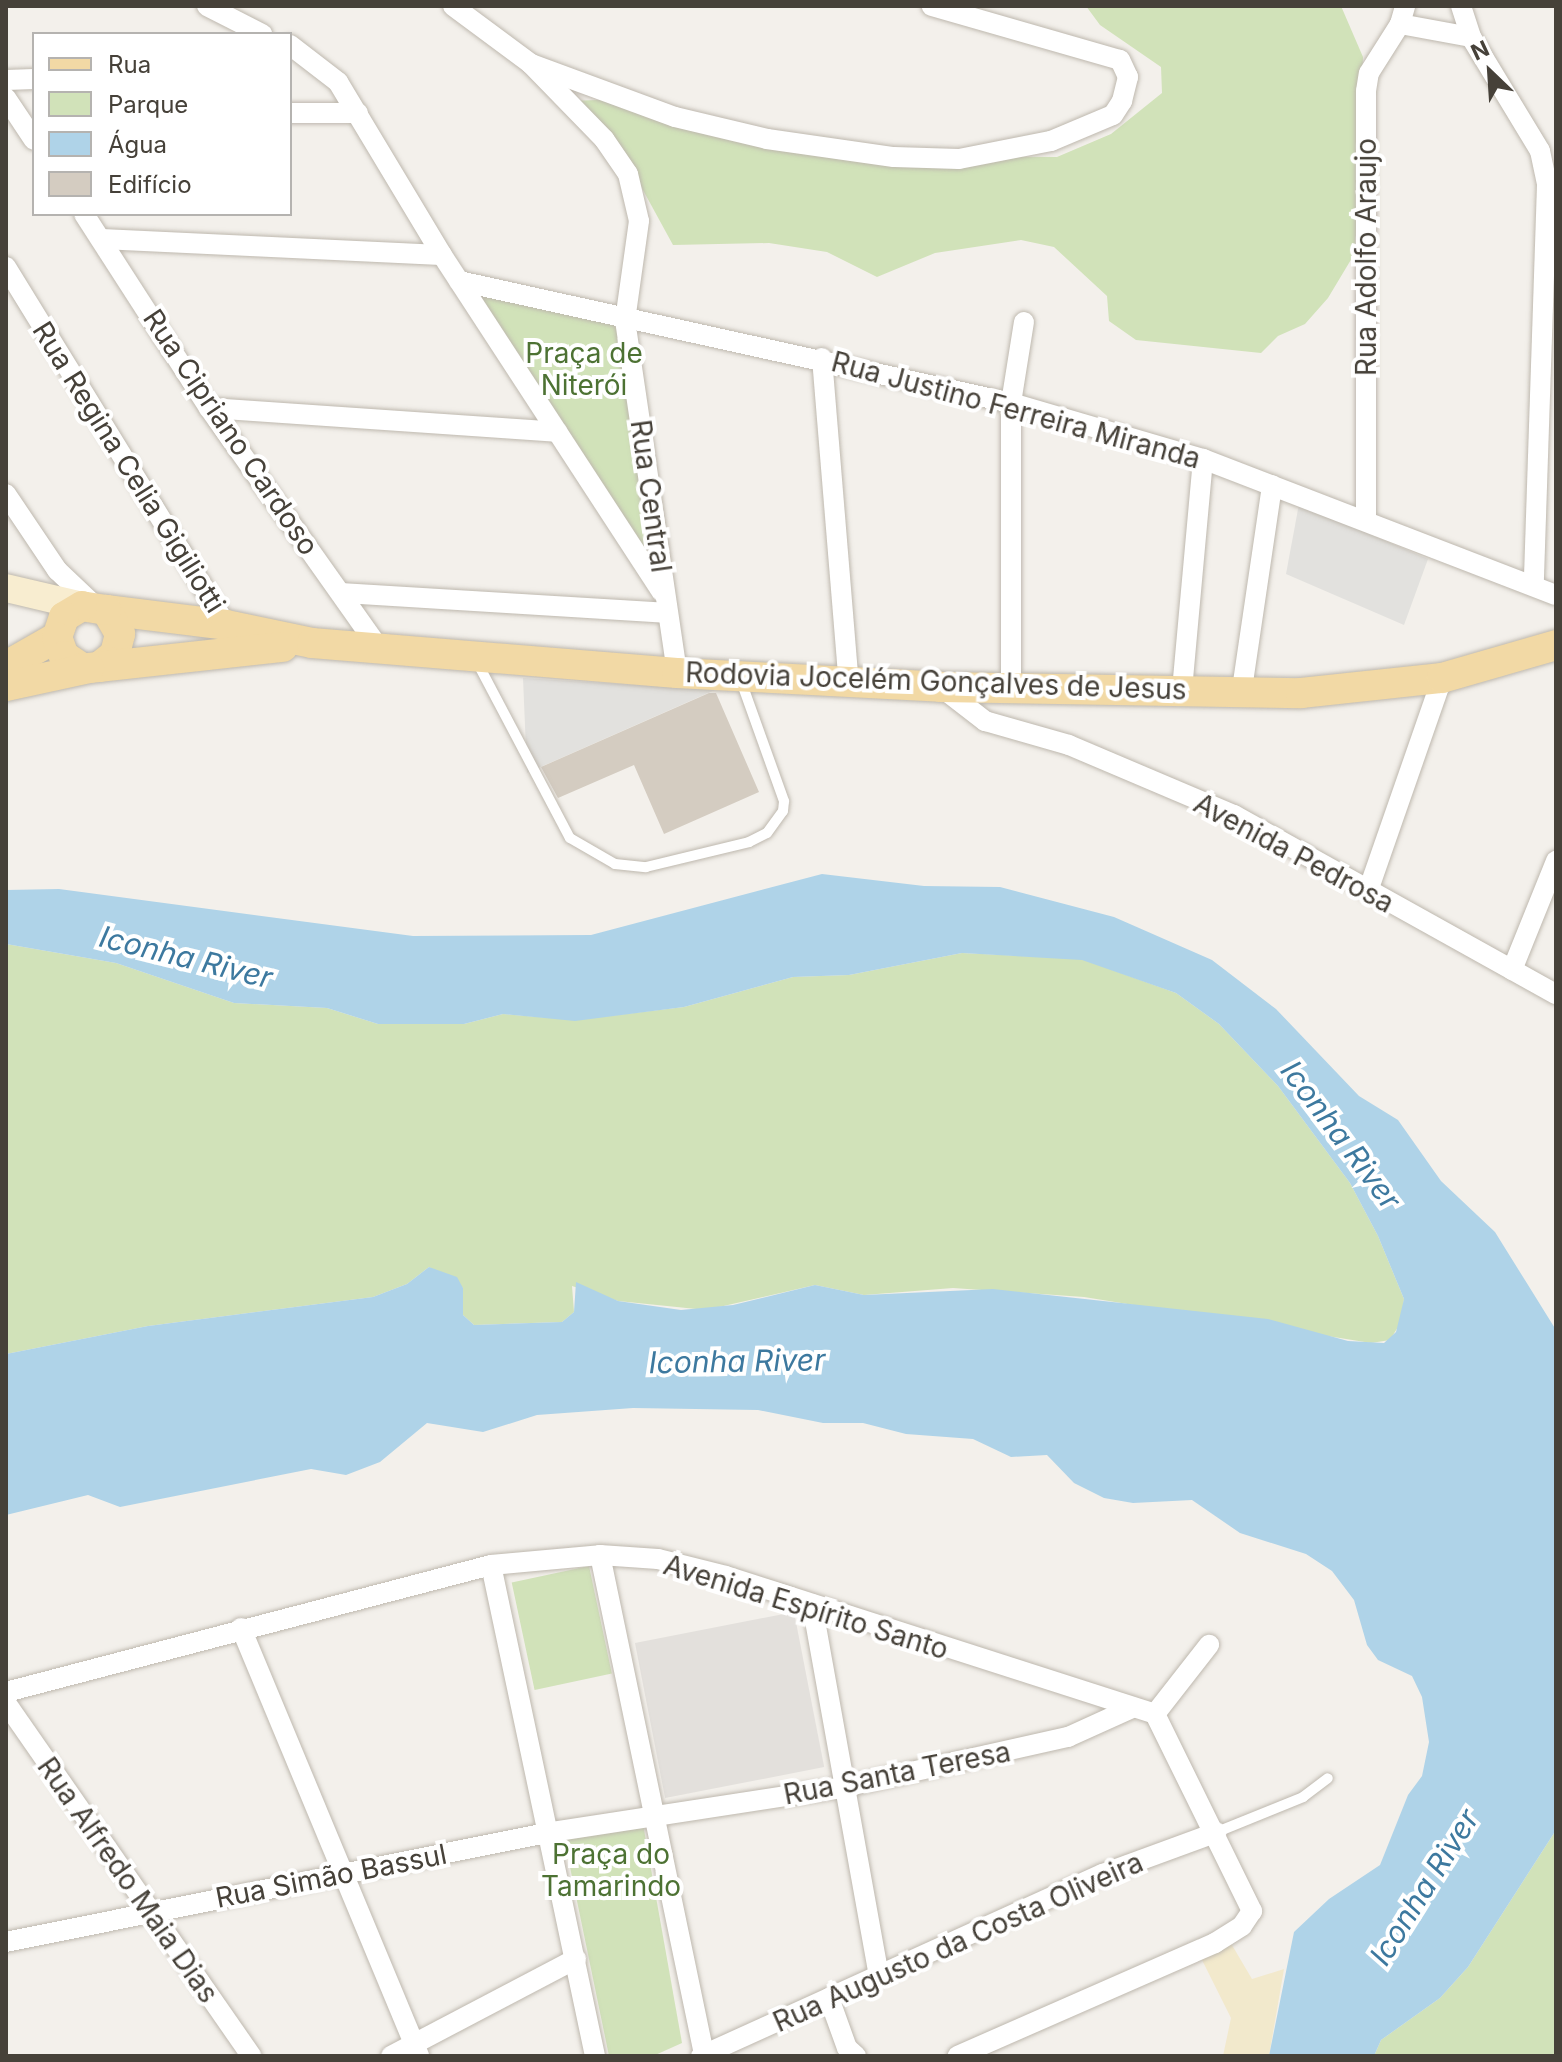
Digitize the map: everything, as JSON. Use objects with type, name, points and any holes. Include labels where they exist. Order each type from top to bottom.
[{"type":"main road","points":[[8,588],[94,607],[120,634],[115,654],[94,668],[64,656],[58,632],[8,588]]},
{"type":"main road","name":"Rodovia Jocelém Gonçalves de Jesus","points":[[94,607],[226,625],[312,643],[677,673],[941,687],[1242,689],[1301,693],[1442,678],[1556,645]]},
{"type":"main road","points":[[6,666],[94,607]]},
{"type":"main road","name":"Rodovia Jocelém Gonçalves de Jesus","points":[[6,686],[94,668],[312,643]]},
{"type":"street","points":[[207,6],[258,32]]},
{"type":"street","points":[[453,6],[531,64],[675,117],[767,139],[894,157],[959,159],[1051,141],[1113,115],[1128,89],[1120,60],[932,6]]},
{"type":"street","points":[[1003,28],[1005,6]]},
{"type":"street","points":[[1461,6],[1471,37],[1540,151],[1547,185],[1534,585]]},
{"type":"street","points":[[1402,15],[1471,37]]},
{"type":"street","name":"Rua Adolfo Araujo","points":[[1366,519],[1366,91],[1369,73],[1402,15]]},
{"type":"street","points":[[292,47],[338,82],[442,255],[667,606]]},
{"type":"street","name":"Rua Central","points":[[531,64],[604,139],[628,174],[639,221],[625,320],[677,673]]},
{"type":"street","points":[[6,80],[32,79]]},
{"type":"street","points":[[6,98],[32,137]]},
{"type":"street","points":[[292,113],[358,113]]},
{"type":"street","name":"Rua Cipriano Cardoso","points":[[85,216],[209,408],[379,648]]},
{"type":"street","points":[[101,239],[442,255]]},
{"type":"street","name":"Rua Regina Celia Gigiliotti","points":[[6,267],[226,625]]},
{"type":"street","name":"Rua Justino Ferreira Miranda","points":[[459,281],[625,320],[822,358],[1011,403],[1203,459],[1366,519],[1556,595]]},
{"type":"street","points":[[1011,686],[1011,403],[1024,322]]},
{"type":"street","points":[[822,358],[849,683]]},
{"type":"street","points":[[209,408],[557,432]]},
{"type":"street","points":[[1182,690],[1203,459]]},
{"type":"street","points":[[1242,689],[1272,485]]},
{"type":"street","points":[[6,494],[57,570],[94,607]]},
{"type":"street","points":[[342,593],[667,606]]},
{"type":"street","points":[[1368,891],[1442,678]]},
{"type":"street","name":"Avenida Pedrosa","points":[[941,687],[985,721],[1069,745],[1234,815],[1556,994]]},
{"type":"street","points":[[1512,970],[1556,861]]},
{"type":"street","points":[[600,1555],[657,1815],[703,2055]]},
{"type":"street","name":"Avenida Espírito Santo","points":[[6,1692],[491,1565],[600,1555],[658,1559],[812,1604],[1155,1714]]},
{"type":"street","points":[[491,1565],[551,1832],[595,2056]]},
{"type":"street","points":[[812,1604],[879,1976]]},
{"type":"street","points":[[241,1628],[347,1873],[416,2049]]},
{"type":"street","points":[[958,2056],[1215,1943],[1242,1926],[1252,1911],[1217,1832],[1155,1714],[1209,1645]]},
{"type":"street","name":"Rua Alfredo Maia Dias","points":[[6,1703],[251,2056]]},
{"type":"street","name":"Rua Santa Teresa","points":[[657,1815],[844,1787],[1068,1737],[1132,1708]]},
{"type":"street","name":"Rua Simão Bassul","points":[[6,1942],[551,1832],[657,1815]]},
{"type":"street","name":"Rua Augusto da Costa Oliveira","points":[[703,2055],[1103,1874],[1217,1832]]},
{"type":"street","points":[[391,2056],[416,2049],[576,1959]]},
{"type":"street","points":[[829,1998],[847,2048],[856,2056]]},
{"type":"lane","points":[[473,655],[570,838],[615,864],[678,863],[767,833],[783,811],[739,675]]},
{"type":"lane","points":[[1217,1832],[1289,1803],[1328,1778]]},
{"type":"shaded area","points":[[1299,504],[1428,559],[1404,625],[1286,574]]},
{"type":"shaded area","points":[[523,678],[715,690],[527,773]]},
{"type":"shaded area","points":[[794,1612],[824,1767],[665,1798],[635,1643]]},
{"type":"green space","points":[[1086,6],[1341,6],[1363,57],[1355,253],[1328,298],[1305,324],[1278,336],[1261,353],[1136,340],[1109,321],[1107,296],[1054,247],[1021,240],[935,253],[877,277],[827,252],[769,243],[673,245],[626,159],[570,101],[624,99],[723,118],[818,147],[912,156],[1057,157],[1111,134],[1162,93],[1161,67],[1100,25]]},
{"type":"green space","name":"Praça de Niterói","points":[[463,284],[631,325],[676,609]]},
{"type":"green space","points":[[6,944],[116,963],[234,1003],[327,1008],[378,1024],[464,1024],[503,1014],[575,1020],[684,1007],[793,977],[849,975],[962,953],[1082,959],[1176,993],[1219,1024],[1278,1086],[1350,1183],[1378,1236],[1404,1299],[1401,1322],[1390,1340],[1371,1343],[1084,1297],[953,1288],[864,1295],[815,1285],[706,1310],[618,1301],[572,1286],[574,1312],[562,1322],[474,1325],[463,1315],[463,1288],[429,1267],[407,1284],[373,1297],[148,1326],[6,1354]]},
{"type":"green space","points":[[589,1566],[612,1674],[535,1690],[512,1582]]},
{"type":"green space","name":"Praça do Tamarindo","points":[[643,1824],[682,2043],[653,2056],[609,2056],[564,1838]]},
{"type":"green space","points":[[1556,1830],[1556,2056],[1374,2056],[1381,2040],[1440,1998],[1468,1967]]},
{"type":"sand","points":[[1229,1940],[1252,1979],[1284,1969],[1269,2056],[1223,2056],[1231,2018],[1200,1956]]},
{"type":"water","name":"Iconha River","points":[[822,874],[924,886],[1000,887],[1114,917],[1212,960],[1276,1009],[1359,1096],[1398,1120],[1441,1181],[1495,1232],[1556,1330],[1556,1830],[1468,1967],[1440,1998],[1381,2040],[1374,2056],[1269,2056],[1294,1932],[1329,1899],[1380,1865],[1408,1795],[1422,1776],[1429,1742],[1422,1697],[1412,1676],[1378,1660],[1367,1645],[1354,1600],[1332,1571],[1306,1554],[1240,1533],[1192,1500],[1133,1503],[1104,1498],[1074,1483],[1047,1455],[1011,1457],[973,1439],[906,1434],[863,1423],[823,1423],[758,1410],[633,1408],[537,1415],[483,1432],[427,1423],[380,1462],[346,1475],[311,1469],[120,1507],[88,1495],[6,1515],[6,1354],[148,1326],[373,1297],[407,1284],[429,1267],[457,1277],[463,1288],[463,1315],[474,1325],[562,1322],[574,1312],[576,1282],[618,1301],[681,1310],[733,1305],[815,1285],[864,1295],[993,1289],[1268,1319],[1348,1341],[1384,1343],[1396,1332],[1404,1299],[1378,1236],[1350,1183],[1278,1086],[1219,1024],[1176,993],[1082,960],[962,953],[849,975],[793,977],[684,1007],[575,1021],[503,1014],[464,1024],[378,1024],[327,1008],[234,1003],[116,963],[6,944],[6,890],[59,889],[413,936],[591,935]]},
{"type":"building","points":[[709,693],[716,693],[759,792],[664,834],[634,765],[558,798],[541,767]]}]
